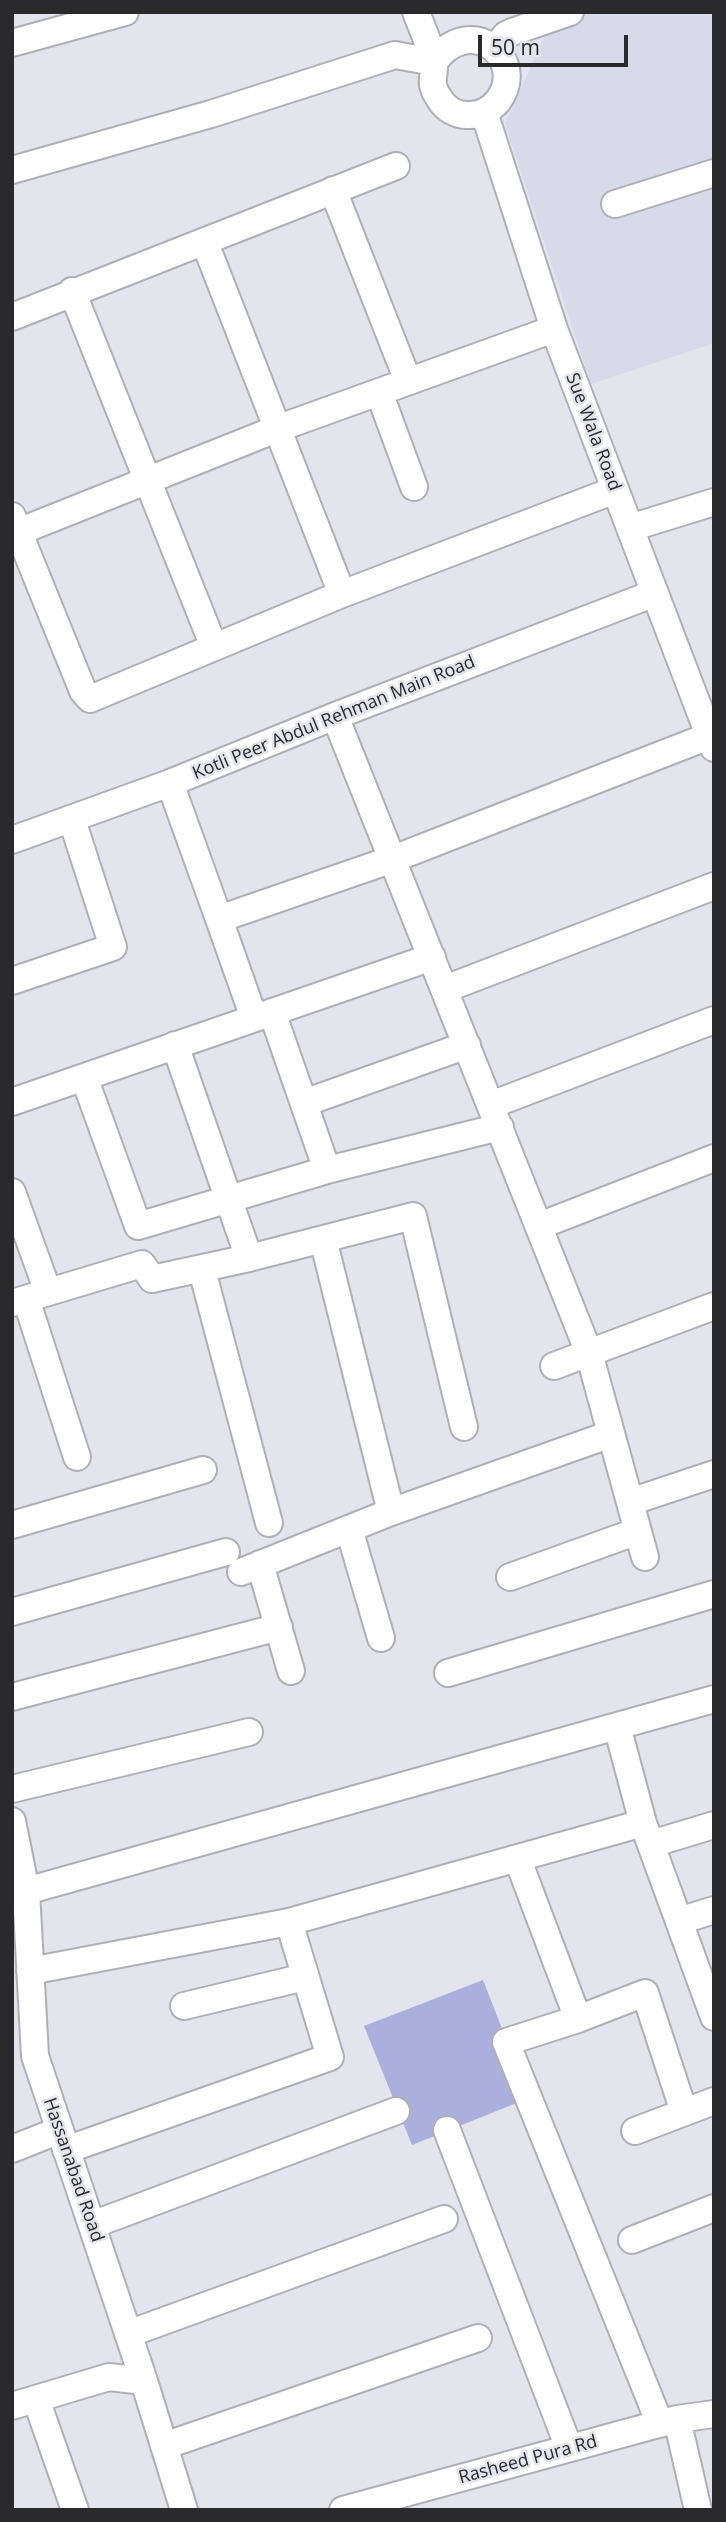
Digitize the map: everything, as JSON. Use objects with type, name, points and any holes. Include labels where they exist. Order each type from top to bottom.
[{"type":"street","points":[[12,43],[125,12]]},
{"type":"street","points":[[416,12],[434,62]]},
{"type":"street","points":[[494,49],[512,32],[570,12]]},
{"type":"street","points":[[471,39],[486,43],[494,49],[504,64],[507,79],[499,99],[484,112],[469,115],[454,112],[442,104],[434,91],[431,77],[434,62],[443,50],[456,42],[471,39]]},
{"type":"street","points":[[12,170],[211,114],[395,55],[434,62]]},
{"type":"street","name":"Sue Wala Road","points":[[484,112],[554,329],[655,593],[707,709],[712,742]]},
{"type":"street","points":[[12,317],[72,291],[205,243],[397,166]]},
{"type":"street","points":[[615,204],[714,173]]},
{"type":"street","points":[[333,190],[408,381]]},
{"type":"street","points":[[205,243],[342,594]]},
{"type":"street","points":[[72,291],[214,647]]},
{"type":"street","points":[[554,329],[147,480],[15,524],[83,691],[90,699],[342,594],[615,490]]},
{"type":"street","points":[[379,392],[414,487]]},
{"type":"street","points":[[630,528],[714,502]]},
{"type":"street","name":"Kotli Peer Abdul Rehman Main Road","points":[[12,840],[170,783],[335,716],[655,593]]},
{"type":"street","points":[[335,716],[589,1353],[645,1558]]},
{"type":"street","points":[[219,919],[393,859],[712,742]]},
{"type":"street","points":[[170,783],[219,919],[304,1103],[327,1170]]},
{"type":"street","points":[[12,981],[113,947],[72,820]]},
{"type":"street","points":[[445,989],[714,886]]},
{"type":"street","points":[[12,1101],[432,957]]},
{"type":"street","points":[[84,1077],[138,1226],[327,1170],[495,1116],[714,1020]]},
{"type":"street","points":[[175,1045],[249,1258]]},
{"type":"street","points":[[304,1103],[467,1045]]},
{"type":"street","points":[[539,1226],[714,1158]]},
{"type":"street","points":[[12,1192],[29,1298],[77,1457]]},
{"type":"street","points":[[29,1298],[142,1264],[152,1279],[202,1270],[414,1216],[464,1427]]},
{"type":"street","points":[[323,1239],[391,1511]]},
{"type":"street","points":[[202,1270],[269,1522]]},
{"type":"street","points":[[554,1366],[714,1306]]},
{"type":"street","points":[[12,1612],[242,1563],[349,1529],[391,1511],[611,1434]]},
{"type":"street","points":[[12,1525],[203,1470]]},
{"type":"street","points":[[630,1502],[714,1474]]},
{"type":"street","points":[[349,1529],[381,1638]]},
{"type":"street","points":[[510,1577],[638,1531]]},
{"type":"street","points":[[242,1563],[279,1627],[291,1671]]},
{"type":"street","points":[[448,1673],[714,1594]]},
{"type":"street","points":[[12,1697],[279,1627]]},
{"type":"street","points":[[26,1891],[714,1699]]},
{"type":"street","points":[[617,1726],[647,1834],[714,2017]]},
{"type":"street","points":[[12,1789],[249,1731]]},
{"type":"street","name":"Hassanabad Road","points":[[12,1822],[26,1891],[20,1944],[30,1971],[35,2056],[144,2381],[184,2510]]},
{"type":"street","points":[[30,1971],[289,1923],[518,1860],[647,1834],[714,1825]]},
{"type":"street","points":[[518,1860],[578,2019]]},
{"type":"street","points":[[679,1921],[714,1910]]},
{"type":"street","points":[[12,2149],[63,2140],[330,2057],[289,1923]]},
{"type":"street","points":[[184,2006],[305,1977]]},
{"type":"street","points":[[684,2112],[645,1993],[578,2019],[506,2042],[668,2421],[698,2510]]},
{"type":"street","points":[[635,2131],[714,2101]]},
{"type":"street","points":[[92,2225],[396,2111]]},
{"type":"street","points":[[447,2130],[569,2448]]},
{"type":"street","points":[[632,2240],[714,2208]]},
{"type":"street","points":[[128,2334],[444,2219]]},
{"type":"street","points":[[164,2446],[478,2338]]},
{"type":"street","points":[[75,2510],[24,2402],[109,2377],[144,2381]]},
{"type":"street","name":"Rasheed Pura Rd","points":[[343,2510],[668,2421],[714,2414]]},
{"type":"shaded area","points":[[589,12],[714,12],[714,343],[591,384],[505,124],[550,24]]},
{"type":"shaded area","points":[[483,1980],[529,2098],[412,2145],[364,2026]]}]
